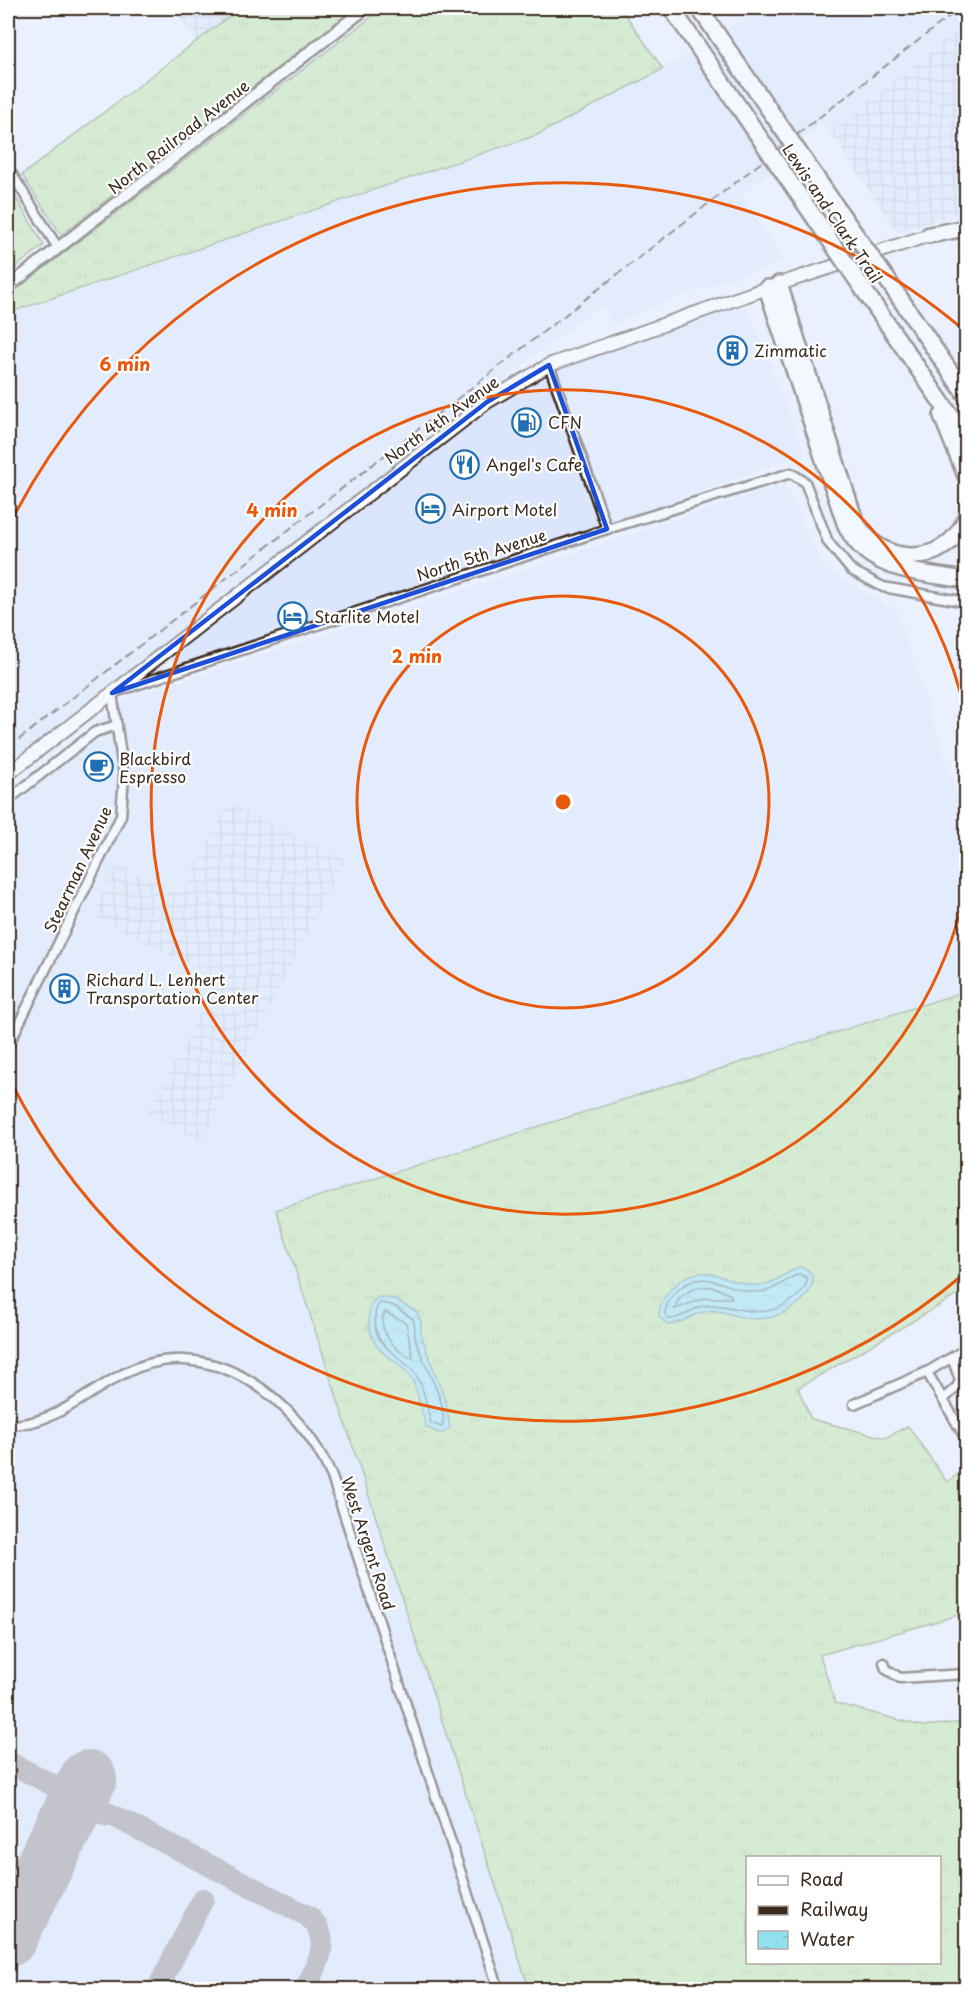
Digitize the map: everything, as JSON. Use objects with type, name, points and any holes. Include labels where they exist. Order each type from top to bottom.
[{"type":"highway","name":"Lewis and Clark Trail","points":[[671,8],[966,438]]},
{"type":"highway","name":"Lewis and Clark Trail","points":[[699,8],[966,395]]},
{"type":"highway","points":[[929,235],[966,228]]},
{"type":"highway","points":[[773,286],[854,518],[862,532],[884,551],[902,556],[922,556],[948,544],[961,529],[966,518]]},
{"type":"highway","points":[[773,286],[845,523],[854,541],[868,555],[887,565],[966,580]]},
{"type":"highway","points":[[922,373],[955,443],[966,476]]},
{"type":"main road","name":"North 4th Avenue","points":[[8,774],[488,402],[549,365],[773,286],[966,222]]},
{"type":"street","name":"North Railroad Avenue","points":[[8,287],[366,8]]},
{"type":"street","points":[[8,168],[58,248]]},
{"type":"street","points":[[549,365],[606,529]]},
{"type":"street","name":"North 5th Avenue","points":[[112,693],[606,529],[791,474],[805,482],[825,534],[842,562],[872,583],[895,590],[966,602]]},
{"type":"street","name":"Stearman Avenue","points":[[8,1046],[118,823],[125,786],[112,693]]},
{"type":"street","points":[[8,800],[92,734],[117,725]]},
{"type":"street","points":[[854,1404],[927,1372],[966,1350]]},
{"type":"street","points":[[943,1399],[957,1387],[960,1380],[952,1358]]},
{"type":"street","name":"West Argent Road","points":[[8,1425],[48,1418],[131,1370],[159,1362],[179,1360],[207,1363],[233,1372],[266,1392],[293,1416],[315,1445],[332,1477],[499,1989]]},
{"type":"street","points":[[927,1372],[966,1439]]},
{"type":"street","points":[[884,1663],[886,1669],[900,1678],[966,1674]]},
{"type":"highlighted area","points":[[549,365],[607,529],[112,693],[487,402]]},
{"type":"shaded area","points":[[174,8],[240,8],[195,42]]},
{"type":"shaded area","points":[[760,8],[966,8],[966,24],[829,132],[821,123],[741,196],[785,261],[689,293],[612,324],[602,304],[8,764],[8,313],[537,135],[667,67]]},
{"type":"shaded area","points":[[966,24],[966,211],[898,233],[829,132]]},
{"type":"shaded area","points":[[747,307],[805,453],[611,524],[557,368],[701,317]]},
{"type":"shaded area","points":[[545,373],[600,525],[180,664],[172,660],[173,651],[493,404]]},
{"type":"shaded area","points":[[785,484],[823,567],[896,608],[966,820],[966,991],[276,1210],[529,1989],[8,1990],[8,791],[124,700]]},
{"type":"shaded area","points":[[229,803],[345,859],[202,1142],[148,1113],[218,979],[92,915],[117,864],[181,894]]},
{"type":"green space","points":[[240,8],[355,8],[61,235],[22,175]]},
{"type":"green space","points":[[383,8],[621,8],[663,69],[537,135],[8,313],[8,296]]},
{"type":"green space","points":[[8,187],[44,245],[8,273]]},
{"type":"green space","points":[[966,991],[966,1290],[798,1388],[811,1419],[885,1438],[908,1426],[947,1482],[966,1468],[966,1613],[820,1655],[835,1703],[922,1726],[966,1722],[966,1989],[529,1989],[276,1210]]},
{"type":"water","points":[[799,1267],[807,1269],[813,1276],[811,1285],[801,1301],[784,1313],[764,1319],[748,1319],[719,1311],[708,1311],[668,1325],[659,1316],[661,1304],[669,1291],[684,1278],[695,1274],[705,1273],[749,1285],[762,1285]]},
{"type":"water","points":[[379,1297],[394,1299],[417,1312],[421,1323],[421,1335],[446,1403],[450,1428],[441,1434],[426,1427],[415,1387],[408,1373],[385,1355],[373,1340],[369,1312],[373,1302]]},
{"type":"taxiway","points":[[8,1762],[308,1916],[316,1925],[322,1943],[318,1962],[305,1990]]},
{"type":"taxiway","points":[[52,1850],[68,1828],[82,1816],[98,1813],[108,1816]]},
{"type":"taxiway","points":[[157,1990],[203,1899]]},
{"type":"runway","points":[[8,1938],[88,1779]]},
{"type":"railway","points":[[8,748],[960,8]]},
{"type":"place","name":"Zimmatic","points":[[733,350]]},
{"type":"place","name":"CFN","points":[[527,422]]},
{"type":"place","name":"Angel's Cafe","points":[[465,464]]},
{"type":"place","name":"Airport Motel","points":[[431,509]]},
{"type":"place","name":"Starlite Motel","points":[[293,616]]},
{"type":"place","name":"Blackbird Espresso","points":[[98,767]]},
{"type":"place","name":"Richard L. Lenhert Transportation Center","points":[[65,988]]}]
